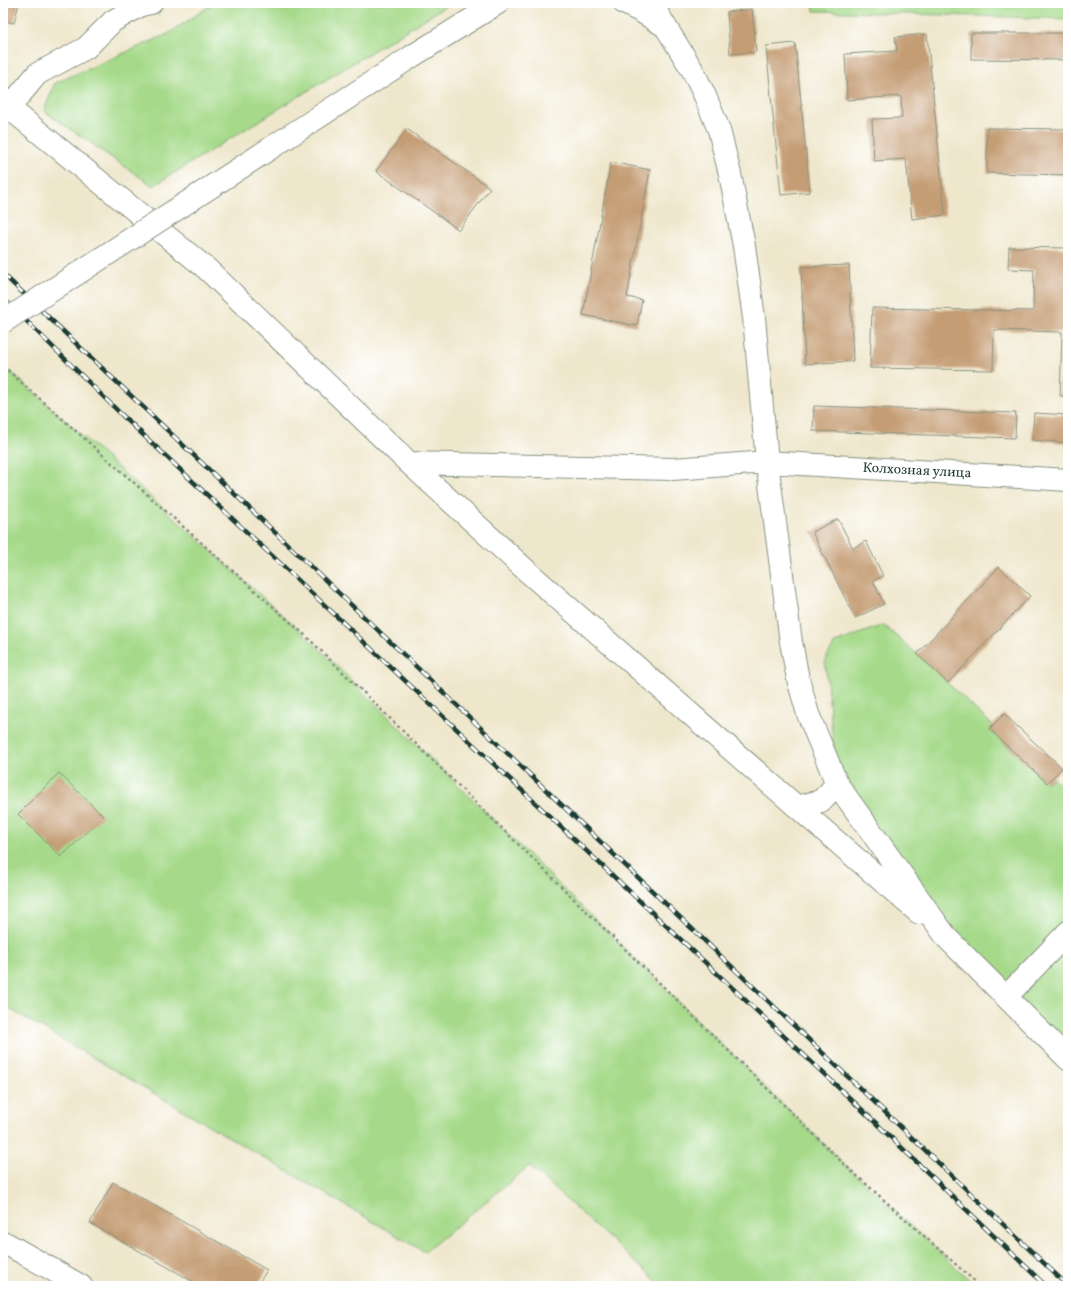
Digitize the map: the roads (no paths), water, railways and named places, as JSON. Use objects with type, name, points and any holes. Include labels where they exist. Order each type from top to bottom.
[{"type":"street","points":[[151,3],[141,5],[113,21],[86,48],[37,74],[6,105],[207,269],[409,463],[528,572],[947,938],[1068,1059]]},
{"type":"street","points":[[3,322],[414,55],[498,3]]},
{"type":"street","points":[[624,3],[642,12],[666,28]]},
{"type":"street","points":[[651,3],[693,71],[705,96],[719,130],[730,174],[744,246],[754,318],[767,462],[791,642],[798,679],[808,714],[837,784],[947,938]]},
{"type":"street","name":"Колхозная улица","points":[[409,463],[673,469],[767,462],[1068,480]]},
{"type":"street","points":[[797,808],[821,801],[837,784]]},
{"type":"street","points":[[1006,997],[1068,932]]},
{"type":"street","points":[[3,1244],[7,1244],[81,1286]]},
{"type":"railway","points":[[3,274],[1068,1286]]},
{"type":"railway","points":[[3,298],[122,415],[855,1103],[1046,1286]]}]
